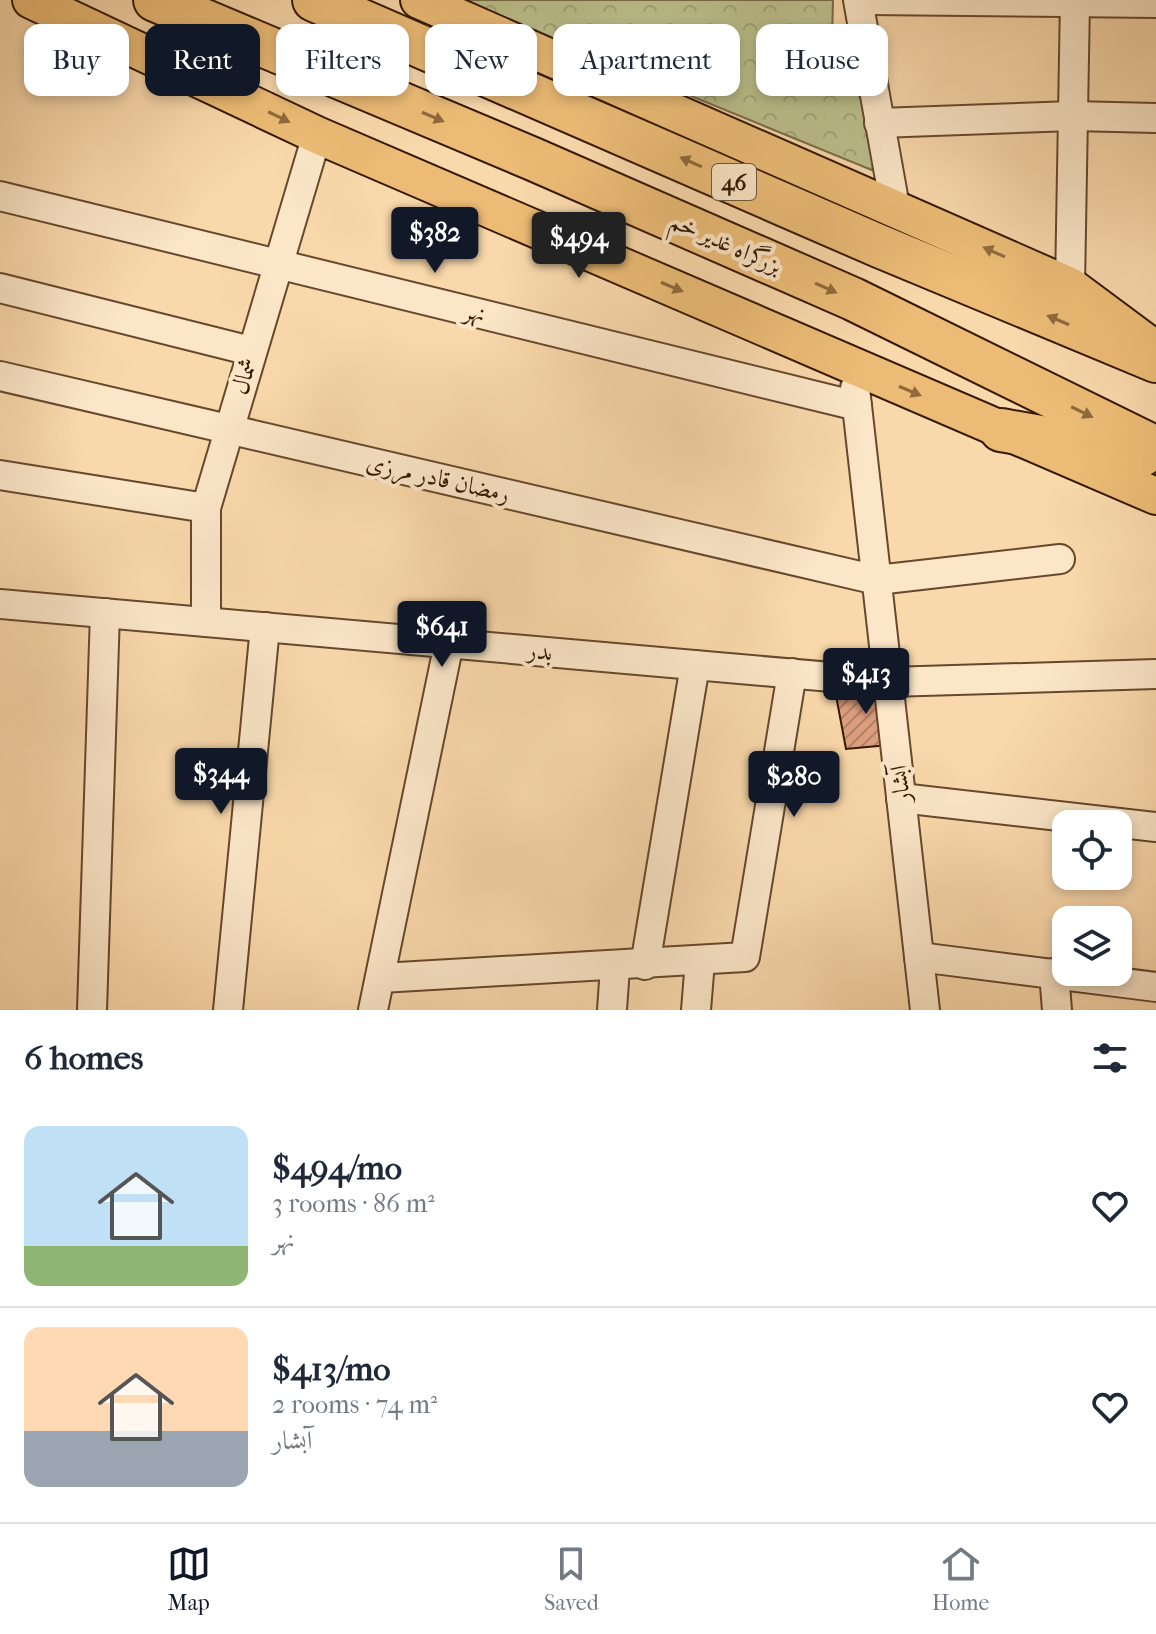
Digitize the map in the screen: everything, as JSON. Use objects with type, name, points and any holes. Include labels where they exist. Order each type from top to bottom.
[{"type":"highway","name":"بزرگراه غدیر خم","points":[[155,0],[853,299],[1156,450]]},
{"type":"highway","name":"46","points":[[314,0],[879,246],[1156,361]]},
{"type":"highway","points":[[1001,430],[1091,448],[1156,450]]},
{"type":"main road","points":[[31,0],[87,24]]},
{"type":"main road","points":[[70,0],[92,24]]},
{"type":"main road","points":[[419,0],[1070,286],[1156,350]]},
{"type":"main road","points":[[129,44],[317,135],[1156,496]]},
{"type":"street","points":[[858,0],[895,207]]},
{"type":"street","points":[[867,0],[1156,3]]},
{"type":"street","points":[[1070,286],[1075,1]]},
{"type":"street","points":[[879,123],[1073,116],[1156,118]]},
{"type":"street","name":"شمال","points":[[206,622],[206,508],[227,429],[317,135]]},
{"type":"street","name":"نهر","points":[[0,196],[857,406]]},
{"type":"street","points":[[0,288],[251,351]]},
{"type":"street","name":"آبشار","points":[[853,367],[925,1010]]},
{"type":"street","name":"رمضان قادر مرزی","points":[[0,376],[877,580],[1060,559]]},
{"type":"street","points":[[0,475],[206,508]]},
{"type":"street","name":"بدر","points":[[0,604],[888,682],[1156,674]]},
{"type":"street","points":[[92,1010],[105,613]]},
{"type":"street","points":[[228,1010],[265,627]]},
{"type":"street","points":[[373,1010],[449,643]]},
{"type":"street","points":[[645,965],[695,665]]},
{"type":"street","points":[[381,978],[615,967],[745,957],[792,673]]},
{"type":"street","points":[[901,798],[1156,827]]},
{"type":"street","points":[[919,957],[1052,973]]},
{"type":"street","points":[[696,1010],[700,961]]},
{"type":"street","points":[[612,1010],[615,967]]},
{"type":"street","points":[[1132,984],[1156,987]]},
{"type":"street","points":[[1055,986],[1057,1010]]},
{"type":"green space","points":[[457,0],[833,0],[832,24],[756,24],[756,96],[859,96],[885,148],[874,171],[691,96],[740,96],[740,24],[553,24],[553,39],[537,33],[537,24],[516,24]]},
{"type":"building","points":[[834,685],[887,686],[899,744],[846,749]]}]
